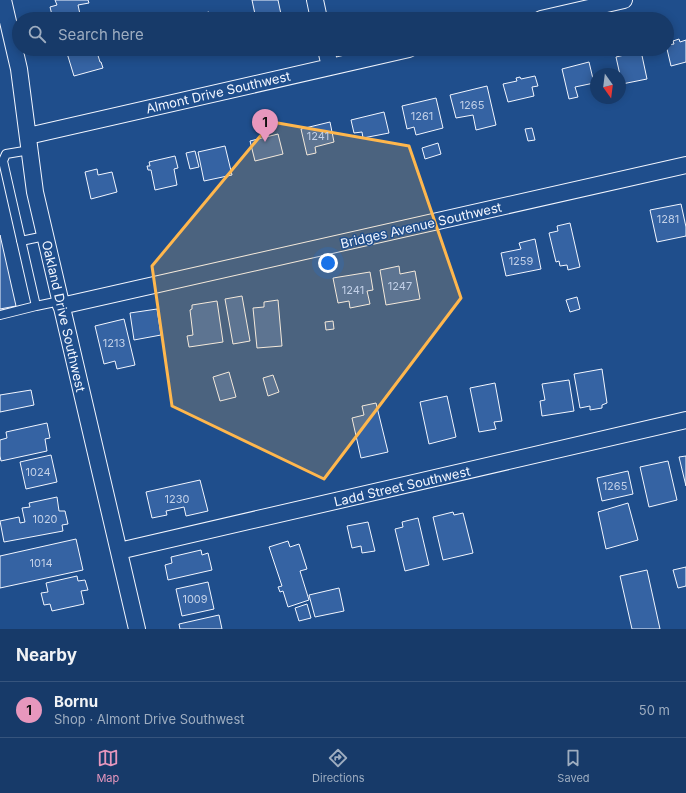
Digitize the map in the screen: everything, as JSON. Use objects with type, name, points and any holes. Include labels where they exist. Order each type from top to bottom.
[{"type":"street","name":"Oakland Drive Southwest","points":[[3,0],[12,39]]},
{"type":"street","points":[[315,0],[318,12]]},
{"type":"street","points":[[566,12],[600,3],[624,0]]},
{"type":"street","name":"Oakland Drive Southwest","points":[[16,56],[35,192],[137,629]]},
{"type":"street","points":[[328,56],[330,67]]},
{"type":"street","name":"Almont Drive Southwest","points":[[29,143],[378,56]]},
{"type":"street","name":"Bridges Avenue Southwest","points":[[61,303],[686,165]]},
{"type":"street","name":"Ladd Street Southwest","points":[[119,551],[686,420]]},
{"type":"lane","points":[[29,143],[6,154],[3,161],[36,306]]},
{"type":"lane","points":[[21,241],[46,236]]},
{"type":"lane","points":[[0,315],[36,306],[61,303]]},
{"type":"highlighted area","points":[[272,122],[409,146],[461,298],[324,479],[172,406],[152,266]]},
{"type":"building","points":[[55,0],[88,0],[89,3],[78,5],[80,12],[51,12],[50,7],[57,5]]},
{"type":"building","points":[[252,0],[278,0],[281,12],[255,12]]},
{"type":"building","points":[[679,39],[680,42],[686,40],[686,62],[671,66],[669,56],[674,56],[674,41]]},
{"type":"building","points":[[68,56],[98,56],[103,68],[74,76]]},
{"type":"building","points":[[642,56],[647,79],[626,83],[626,68],[618,68],[616,57]]},
{"type":"building","points":[[589,62],[590,84],[575,87],[578,97],[569,99],[562,69]]},
{"type":"building","points":[[535,76],[538,86],[532,87],[534,96],[508,102],[503,84],[517,81],[516,78],[520,77],[521,79]]},
{"type":"building","points":[[487,86],[496,125],[476,130],[473,115],[456,118],[450,95]]},
{"type":"building","points":[[436,98],[443,128],[416,135],[414,127],[407,129],[402,106]]},
{"type":"building","points":[[384,112],[389,133],[363,138],[362,132],[354,133],[351,120]]},
{"type":"building","points":[[330,122],[334,142],[315,147],[316,153],[307,155],[301,129]]},
{"type":"building","points":[[532,128],[535,140],[528,141],[525,129]]},
{"type":"building","points":[[278,134],[283,154],[255,161],[250,141]]},
{"type":"building","points":[[438,143],[441,154],[425,159],[422,148]]},
{"type":"building","points":[[225,146],[232,175],[204,181],[198,152]]},
{"type":"building","points":[[195,151],[199,167],[190,169],[186,153]]},
{"type":"building","points":[[175,156],[178,168],[174,169],[177,185],[155,190],[151,170],[148,170],[147,166],[150,166],[149,162]]},
{"type":"building","points":[[97,169],[98,175],[112,172],[117,192],[91,199],[85,172]]},
{"type":"building","points":[[681,204],[686,227],[686,236],[657,242],[650,210]]},
{"type":"building","points":[[570,223],[580,267],[568,270],[567,265],[560,266],[559,261],[556,262],[549,233],[558,231],[557,226]]},
{"type":"building","points":[[0,235],[16,306],[0,309]]},
{"type":"building","points":[[535,239],[541,269],[506,276],[501,253],[521,249],[519,243]]},
{"type":"building","points":[[399,266],[400,274],[415,271],[420,299],[386,305],[380,270]]},
{"type":"building","points":[[370,272],[373,290],[367,291],[370,304],[350,308],[349,301],[338,303],[333,278]]},
{"type":"building","points":[[242,296],[250,341],[233,344],[225,299]]},
{"type":"building","points":[[577,297],[580,309],[570,312],[566,300]]},
{"type":"building","points":[[278,300],[282,346],[257,348],[253,308],[264,307],[264,302]]},
{"type":"building","points":[[217,301],[223,342],[189,347],[187,336],[193,335],[190,310],[192,309],[192,305]]},
{"type":"building","points":[[157,309],[161,335],[134,340],[130,313]]},
{"type":"building","points":[[124,319],[135,365],[117,369],[115,361],[104,364],[95,326]]},
{"type":"building","points":[[333,321],[334,329],[326,330],[325,322]]},
{"type":"building","points":[[602,369],[607,403],[602,405],[602,408],[590,410],[590,406],[580,408],[574,374]]},
{"type":"building","points":[[229,372],[236,397],[220,401],[213,377]]},
{"type":"building","points":[[273,375],[279,392],[268,396],[263,378]]},
{"type":"building","points":[[569,380],[574,411],[542,416],[540,401],[545,400],[542,384]]},
{"type":"building","points":[[495,383],[502,421],[494,422],[496,429],[479,432],[470,388]]},
{"type":"building","points":[[31,390],[34,405],[0,412],[0,395]]},
{"type":"building","points":[[447,396],[456,437],[429,444],[420,402]]},
{"type":"building","points":[[376,403],[388,452],[361,458],[352,418],[364,415],[362,406]]},
{"type":"building","points":[[47,423],[50,438],[45,439],[47,451],[1,461],[0,440],[7,438],[6,432]]},
{"type":"building","points":[[51,455],[57,482],[26,489],[20,462]]},
{"type":"building","points":[[686,456],[686,486],[679,457]]},
{"type":"building","points":[[668,461],[677,500],[649,507],[640,467]]},
{"type":"building","points":[[628,471],[633,494],[602,501],[597,478]]},
{"type":"building","points":[[200,480],[208,511],[186,516],[184,507],[166,511],[167,515],[152,518],[146,492]]},
{"type":"building","points":[[57,497],[59,511],[65,511],[68,524],[62,525],[63,531],[4,542],[0,521],[19,517],[20,523],[25,522],[22,508],[30,507],[29,503]]},
{"type":"building","points":[[628,503],[638,540],[606,549],[598,512]]},
{"type":"building","points":[[453,512],[454,515],[463,513],[473,553],[443,560],[433,517]]},
{"type":"building","points":[[418,518],[429,565],[405,571],[395,529],[403,527],[402,522]]},
{"type":"building","points":[[368,522],[375,551],[362,553],[361,546],[352,548],[347,526]]},
{"type":"building","points":[[76,539],[83,570],[0,588],[0,556]]},
{"type":"building","points":[[288,541],[290,547],[299,544],[307,569],[300,571],[309,600],[288,607],[283,591],[280,592],[278,587],[282,586],[269,547]]},
{"type":"building","points":[[201,550],[202,555],[208,553],[212,570],[168,580],[165,565],[172,563],[171,557]]},
{"type":"building","points":[[686,567],[686,586],[678,588],[673,570]]},
{"type":"building","points":[[647,570],[660,629],[632,629],[620,576]]},
{"type":"building","points":[[77,576],[78,581],[85,580],[88,590],[81,591],[84,604],[52,611],[50,604],[44,605],[41,593],[48,592],[46,583]]},
{"type":"building","points":[[208,582],[214,609],[182,616],[176,589]]},
{"type":"building","points":[[339,588],[344,611],[315,617],[309,595]]},
{"type":"building","points":[[307,604],[311,618],[299,621],[295,608]]},
{"type":"building","points":[[219,615],[222,629],[180,629],[179,624]]},
{"type":"place","name":"Bornu","points":[[265,142]]}]
